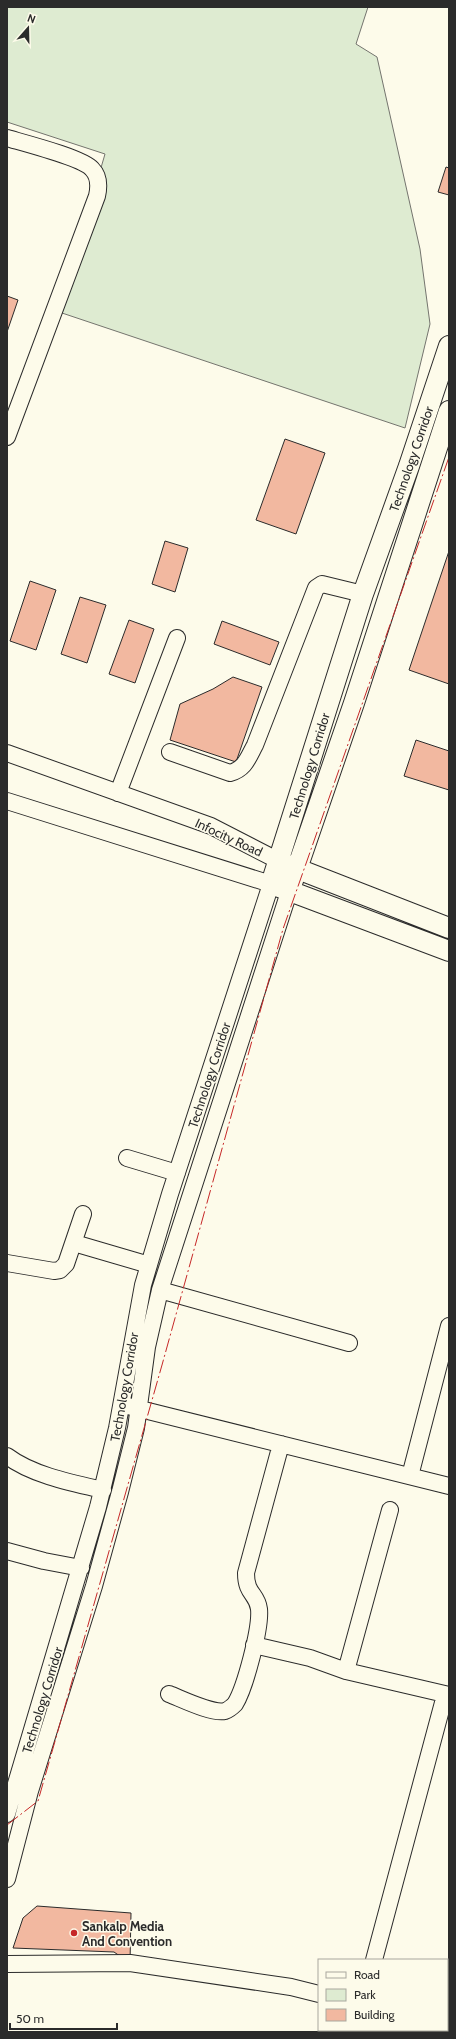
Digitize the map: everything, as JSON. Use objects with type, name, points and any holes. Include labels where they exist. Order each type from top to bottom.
[{"type":"main road","name":"Technology Corridor","points":[[271,884],[363,594],[409,466],[449,346]]},
{"type":"main road","points":[[289,892],[298,870],[447,422]]},
{"type":"main road","name":"Infocity Road","points":[[279,861],[298,870],[449,928]]},
{"type":"main road","name":"Infocity Road","points":[[271,884],[449,951]]},
{"type":"street","points":[[7,138],[79,162],[91,168],[96,174],[99,186],[97,196],[11,414],[7,437]]},
{"type":"street","points":[[170,752],[230,773],[239,771],[245,765],[255,745],[316,588],[322,584],[363,594]]},
{"type":"street","points":[[118,793],[177,638]]},
{"type":"street","name":"Infocity Road","points":[[7,753],[211,826],[279,861]]},
{"type":"street","name":"Infocity Road","points":[[7,801],[271,884]]},
{"type":"street","name":"Technology Corridor","points":[[7,1814],[103,1490],[121,1405],[143,1285],[177,1173],[271,884]]},
{"type":"street","points":[[7,1879],[30,1791],[94,1586],[116,1506],[136,1428],[146,1347],[160,1290],[289,892]]},
{"type":"street","points":[[127,1158],[177,1173]]},
{"type":"street","points":[[7,1263],[54,1271],[60,1270],[66,1264],[83,1214]]},
{"type":"street","points":[[74,1243],[149,1265]]},
{"type":"street","points":[[160,1290],[349,1343]]},
{"type":"street","points":[[410,1476],[449,1326]]},
{"type":"street","points":[[121,1405],[449,1486]]},
{"type":"street","points":[[169,1694],[212,1710],[224,1711],[234,1706],[254,1645],[260,1619],[257,1601],[250,1593],[246,1585],[246,1573],[281,1444]]},
{"type":"street","points":[[7,1456],[15,1462],[67,1482],[103,1490]]},
{"type":"street","points":[[346,1671],[390,1510]]},
{"type":"street","points":[[7,1551],[44,1561],[81,1568]]},
{"type":"street","points":[[254,1645],[310,1658],[346,1671],[447,1695],[374,1959]]},
{"type":"street","points":[[7,1964],[130,1963],[291,1987],[318,1994]]},
{"type":"green space","points":[[7,7],[368,7],[356,44],[377,57],[420,249],[430,324],[405,428],[59,312],[105,154],[7,122]]},
{"type":"building","points":[[446,167],[449,168],[449,195],[438,192]]},
{"type":"building","points":[[7,296],[18,300],[7,332]]},
{"type":"building","points":[[285,439],[325,453],[296,534],[256,520]]},
{"type":"building","points":[[165,541],[188,548],[175,592],[152,584]]},
{"type":"building","points":[[449,551],[449,684],[409,670]]},
{"type":"building","points":[[30,581],[56,590],[36,650],[10,641]]},
{"type":"building","points":[[80,597],[106,605],[87,663],[61,654]]},
{"type":"building","points":[[129,620],[154,629],[135,683],[109,674]]},
{"type":"building","points":[[222,621],[279,642],[270,665],[214,644]]},
{"type":"building","points":[[233,677],[262,687],[236,762],[170,740],[180,704],[213,689]]},
{"type":"building","points":[[416,740],[449,751],[449,790],[404,776]]},
{"type":"building","name":"Sankalp Media And Convention","points":[[37,1906],[131,1913],[130,1963],[114,1952],[13,1948],[23,1918]]},
{"type":"power","points":[[7,1825],[38,1801],[162,1365],[283,929],[449,457]]},
{"type":"place","name":"Sankalp Media And Convention","points":[[74,1933]]}]
